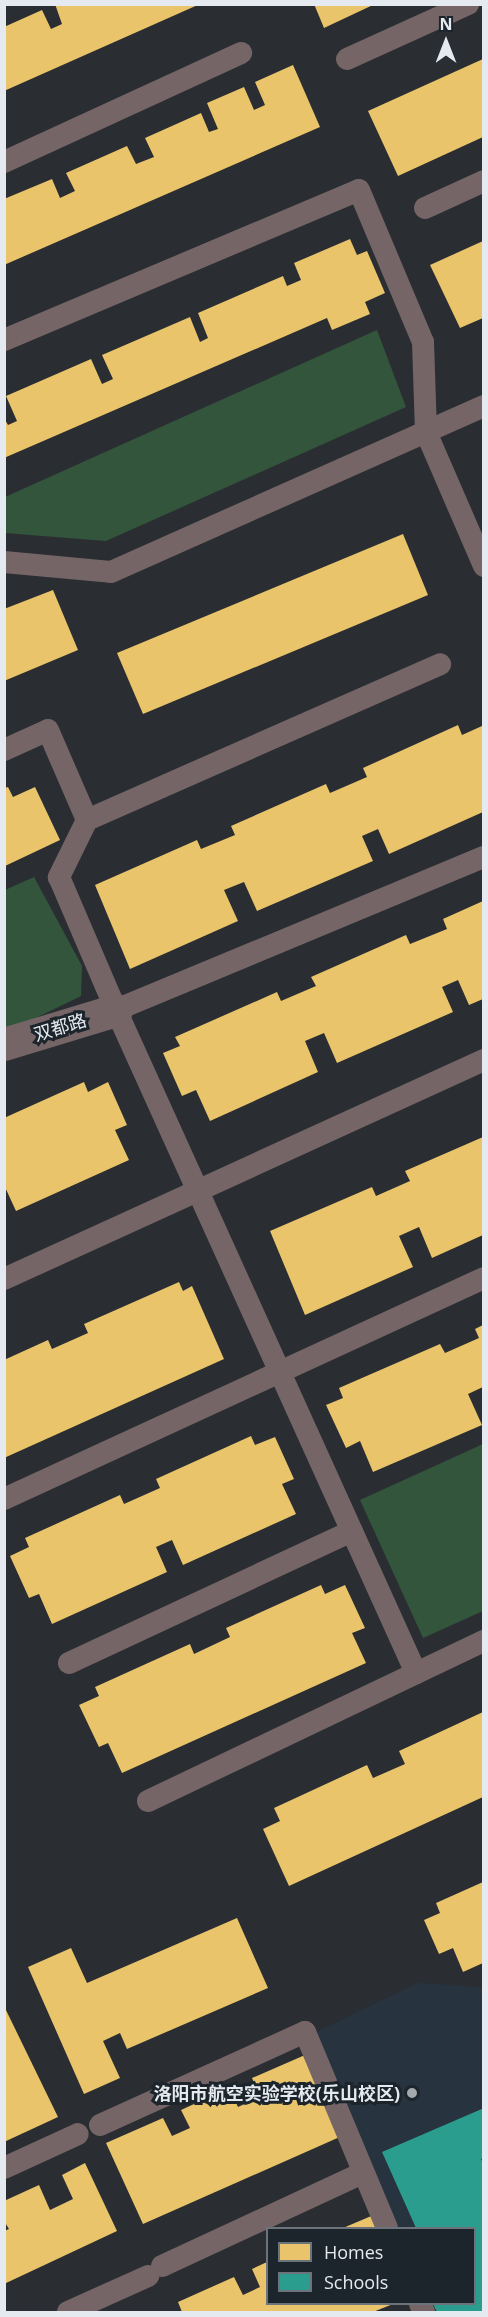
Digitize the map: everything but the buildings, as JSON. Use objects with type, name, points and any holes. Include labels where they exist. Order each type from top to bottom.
[{"type":"street","name":"双都路","points":[[4,1044],[116,1010]]},
{"type":"lane","points":[[347,59],[468,4]]},
{"type":"lane","points":[[4,162],[241,53]]},
{"type":"lane","points":[[425,208],[483,181]]},
{"type":"lane","points":[[4,340],[359,190],[423,342],[426,432],[483,566]]},
{"type":"lane","points":[[4,562],[111,572],[483,406]]},
{"type":"lane","points":[[416,1673],[116,1010],[59,877],[87,820],[440,664]]},
{"type":"lane","points":[[4,750],[48,730],[87,820]]},
{"type":"lane","points":[[116,1010],[483,857]]},
{"type":"lane","points":[[4,1279],[483,1060]]},
{"type":"lane","points":[[4,1499],[483,1278]]},
{"type":"lane","points":[[69,1663],[352,1531]]},
{"type":"lane","points":[[148,1801],[483,1641]]},
{"type":"lane","points":[[100,2124],[305,2032],[386,2227]]},
{"type":"lane","points":[[4,2168],[78,2134]]},
{"type":"lane","points":[[68,2313],[362,2173]]},
{"type":"shaded area","name":"洛阳市航空实验学校(乐山校区)","points":[[417,1983],[483,1987],[483,2312],[430,2312],[426,2305],[476,2305],[476,2227],[391,2227],[317,2032]]},
{"type":"green space","points":[[377,330],[406,407],[106,541],[5,533],[5,497]]},
{"type":"green space","points":[[34,877],[82,966],[81,996],[5,1033],[5,890]]},
{"type":"green space","points":[[483,1444],[483,1611],[423,1638],[360,1500]]},
{"type":"place","name":"洛阳市航空实验学校(乐山校区)","points":[[412,2093]]}]
